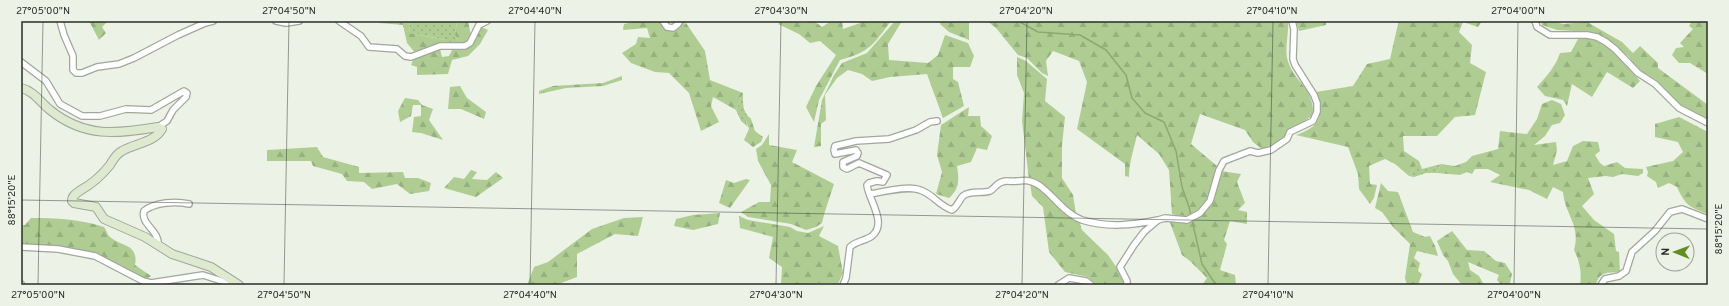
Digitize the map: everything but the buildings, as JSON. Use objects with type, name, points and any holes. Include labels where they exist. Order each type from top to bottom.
[{"type":"main road","points":[[21,88],[28,90],[45,107],[59,118],[92,131],[120,133],[158,127],[162,129],[159,134],[143,143],[121,151],[101,175],[72,198],[72,201],[74,203],[96,207],[104,219],[145,237],[172,254],[211,267],[239,285]]},
{"type":"street","points":[[60,21],[73,56],[73,70],[76,73],[82,73],[97,67],[119,64],[134,58],[178,35],[213,21]]},
{"type":"street","points":[[276,21],[286,23],[299,21]]},
{"type":"street","points":[[339,21],[361,36],[369,47],[397,49],[405,56],[411,57],[440,46],[465,46],[473,39],[479,25],[487,21]]},
{"type":"street","points":[[663,21],[667,28],[673,28],[680,21]]},
{"type":"street","points":[[870,194],[907,188],[920,189],[931,196],[938,203],[952,210],[957,207],[963,196],[970,193],[979,194],[990,191],[1002,182],[1029,181],[1041,186],[1066,211],[1081,220],[1118,226],[1134,225],[1166,218],[1187,220],[1200,213],[1210,201],[1219,170],[1224,161],[1250,151],[1258,153],[1271,150],[1287,139],[1290,132],[1313,121],[1317,112],[1317,103],[1293,59],[1294,29],[1292,21]]},
{"type":"street","points":[[1535,21],[1537,28],[1550,35],[1587,35],[1606,42],[1615,49],[1638,73],[1655,84],[1679,108],[1708,123]]},
{"type":"street","points":[[21,62],[46,81],[60,104],[82,116],[100,116],[126,109],[151,110],[184,91],[187,93],[186,97],[173,110],[167,121],[158,127]]},
{"type":"street","points":[[843,285],[846,278],[850,247],[855,242],[871,236],[875,232],[877,225],[876,207],[867,185],[877,181],[883,182],[887,175],[859,163],[847,169],[843,167],[843,162],[857,156],[858,153],[856,150],[835,154],[835,146],[856,141],[889,139],[916,130],[930,122],[937,122]]},
{"type":"street","points":[[158,245],[157,236],[142,215],[144,210],[155,206],[179,202],[189,204]]},
{"type":"street","points":[[1601,285],[1605,279],[1619,276],[1626,271],[1632,252],[1655,231],[1670,212],[1677,209],[1682,209],[1708,219]]},
{"type":"street","points":[[1127,285],[1127,281],[1120,267],[1144,232],[1158,220]]},
{"type":"street","points":[[21,247],[64,250],[95,256],[143,281],[151,283],[160,283],[203,275],[234,285]]},
{"type":"street","points":[[1058,285],[1069,278],[1086,281],[1091,285]]},
{"type":"green space","points":[[89,21],[108,21],[102,27],[106,33],[99,40]]},
{"type":"green space","points":[[379,21],[409,21],[410,33],[445,40],[444,44],[416,54],[407,43],[403,25],[380,23]]},
{"type":"green space","points":[[409,21],[457,21],[455,35],[460,45],[444,44],[445,40],[410,33]]},
{"type":"green space","points":[[457,21],[468,21],[471,36],[464,45],[460,45],[455,35]]},
{"type":"green space","points":[[638,21],[662,21],[668,30],[681,21],[685,21],[684,24],[686,23],[705,51],[710,80],[743,93],[736,110],[713,97],[711,106],[719,122],[701,131],[689,93],[669,73],[655,72],[631,63],[622,53],[636,44],[638,37],[650,38],[647,28],[623,30],[624,24]]},
{"type":"green space","points":[[781,21],[804,23],[814,21],[822,27],[831,21],[842,21],[843,29],[860,23],[861,21],[891,21],[875,42],[865,50],[840,60],[819,100],[814,122],[806,107],[816,86],[836,55],[820,41],[810,43],[799,34],[778,24]]},
{"type":"green space","points":[[895,21],[902,21],[888,44],[889,60],[928,63],[938,55],[945,35],[968,43],[974,56],[970,67],[953,67],[953,79],[958,82],[964,106],[943,118],[927,74],[890,77],[872,81],[862,74],[848,70],[837,78],[825,95],[826,120],[821,124],[821,146],[814,147],[822,100],[834,75],[842,63],[867,53]]},
{"type":"green space","points":[[941,21],[969,21],[969,40],[949,32],[940,24]]},
{"type":"green space","points":[[987,21],[1288,21],[1286,49],[1287,58],[1294,73],[1311,98],[1313,115],[1293,127],[1280,141],[1262,149],[1253,142],[1245,130],[1200,114],[1191,144],[1217,166],[1212,189],[1204,204],[1193,214],[1185,216],[1172,214],[1169,170],[1159,154],[1137,135],[1129,177],[1125,176],[1125,164],[1077,129],[1087,82],[1079,61],[1053,51],[1046,61],[1048,76],[1042,73],[1027,58],[1018,55],[996,28]]},
{"type":"green space","points":[[1296,21],[1326,21],[1326,25],[1299,31]]},
{"type":"green space","points":[[1398,21],[1482,21],[1478,27],[1463,22],[1459,32],[1472,45],[1470,63],[1486,72],[1475,115],[1455,117],[1437,136],[1403,136],[1404,151],[1419,161],[1409,176],[1395,164],[1385,159],[1369,166],[1370,184],[1377,185],[1374,198],[1370,204],[1359,189],[1358,174],[1348,147],[1296,135],[1311,128],[1318,119],[1320,108],[1316,92],[1353,86],[1367,64],[1390,59]]},
{"type":"green space","points":[[1541,21],[1552,21],[1563,24],[1587,22],[1622,42],[1633,53],[1640,46],[1658,63],[1658,68],[1708,105],[1708,119],[1681,105],[1656,80],[1638,69],[1628,56],[1602,37],[1592,32],[1557,30],[1542,25]]},
{"type":"green space","points":[[1692,21],[1708,21],[1708,74],[1690,63],[1679,63],[1672,55],[1676,48],[1684,47],[1680,43],[1693,29],[1689,26]]},
{"type":"green space","points":[[480,26],[488,30],[480,44],[468,56],[452,60],[448,74],[417,75],[417,67],[411,65],[414,58],[440,49],[442,57],[449,56],[452,50],[463,48],[470,43]]},
{"type":"green space","points":[[1591,38],[1599,41],[1612,50],[1640,81],[1633,88],[1607,72],[1592,97],[1572,84],[1567,106],[1563,100],[1545,96],[1537,87],[1553,67],[1560,53],[1571,52],[1578,39]]},
{"type":"green space","points":[[1017,57],[1026,61],[1047,79],[1045,101],[1065,117],[1062,145],[1062,178],[1073,195],[1076,214],[1066,209],[1043,184],[1029,179],[1022,121],[1024,93],[1017,75]]},
{"type":"green space","points":[[622,76],[622,80],[603,86],[566,88],[539,94],[539,91],[553,86],[603,83]]},
{"type":"green space","points":[[460,86],[467,98],[486,112],[484,119],[461,109],[448,109],[450,87]]},
{"type":"green space","points":[[743,93],[743,104],[746,113],[751,119],[746,121],[748,127],[741,121],[736,110]]},
{"type":"green space","points":[[405,98],[418,100],[422,105],[433,109],[429,120],[443,140],[421,133],[412,132],[414,117],[421,116],[421,105],[413,105],[411,116],[400,122],[398,111]]},
{"type":"green space","points":[[1552,100],[1561,104],[1565,115],[1560,123],[1552,125],[1545,136],[1534,145],[1556,142],[1557,150],[1553,165],[1567,161],[1573,146],[1583,141],[1598,142],[1600,151],[1595,155],[1604,166],[1617,162],[1625,168],[1643,169],[1643,173],[1638,176],[1622,174],[1613,177],[1605,176],[1588,178],[1594,194],[1582,206],[1594,220],[1614,234],[1616,251],[1619,252],[1620,272],[1602,275],[1597,280],[1596,285],[1580,285],[1580,268],[1574,250],[1576,234],[1564,200],[1563,192],[1553,187],[1547,199],[1529,190],[1490,182],[1500,175],[1488,169],[1475,169],[1472,174],[1467,172],[1460,175],[1437,173],[1441,164],[1455,166],[1466,162],[1472,156],[1498,149],[1500,131],[1527,134],[1537,119],[1542,104]]},
{"type":"green space","points":[[969,107],[968,116],[980,116],[981,126],[992,136],[987,150],[977,148],[971,162],[957,166],[958,184],[955,191],[949,198],[936,194],[942,172],[937,155],[941,125]]},
{"type":"green space","points":[[1679,117],[1708,132],[1708,214],[1688,205],[1677,187],[1669,183],[1658,188],[1656,182],[1647,176],[1648,172],[1646,167],[1673,161],[1683,152],[1678,142],[1655,137],[1655,124]]},
{"type":"green space","points":[[751,119],[755,131],[763,137],[761,142],[753,147],[744,140],[749,129],[746,120]]},
{"type":"green space","points":[[769,134],[769,145],[797,150],[792,162],[834,184],[822,223],[816,227],[806,230],[791,224],[748,217],[741,212],[759,202],[770,202],[771,185],[758,161],[756,149],[762,145]]},
{"type":"green space","points":[[317,147],[323,157],[359,167],[359,173],[403,172],[405,178],[418,178],[431,183],[429,191],[410,194],[397,184],[372,189],[364,182],[347,181],[342,174],[313,166],[311,161],[267,161],[267,150]]},
{"type":"green space","points":[[1419,161],[1422,169],[1441,164],[1437,173],[1426,173],[1414,177],[1409,176]]},
{"type":"green space","points":[[471,170],[477,172],[472,179],[487,180],[496,172],[503,178],[476,197],[444,188],[454,177],[464,179]]},
{"type":"green space","points":[[1221,171],[1241,174],[1237,182],[1245,203],[1238,210],[1247,212],[1247,224],[1230,221],[1224,240],[1227,244],[1220,270],[1235,275],[1236,285],[1202,285],[1207,278],[1182,255],[1169,220],[1176,220],[1201,214]]},
{"type":"green space","points":[[746,179],[750,180],[730,208],[719,203],[726,180],[734,183]]},
{"type":"green space","points":[[1030,183],[1041,187],[1079,221],[1082,230],[1108,255],[1119,271],[1126,285],[1096,285],[1088,277],[1065,272],[1049,252],[1043,207],[1032,196]]},
{"type":"green space","points":[[1381,183],[1388,191],[1398,192],[1413,232],[1425,237],[1430,236],[1435,246],[1438,256],[1417,251],[1414,258],[1420,263],[1418,271],[1422,274],[1418,285],[1407,285],[1405,278],[1410,244],[1393,227],[1382,212],[1375,208]]},
{"type":"green space","points":[[720,213],[718,224],[693,230],[674,226],[676,219],[693,215]]},
{"type":"green space","points":[[739,216],[748,220],[790,227],[797,231],[808,233],[824,226],[819,236],[838,246],[843,273],[838,284],[824,283],[781,285],[782,267],[769,258],[773,237],[740,228]]},
{"type":"green space","points":[[643,217],[638,236],[615,234],[577,254],[577,277],[556,285],[527,285],[534,267],[548,262],[592,229],[624,218]]},
{"type":"green space","points":[[31,218],[50,218],[86,222],[104,227],[113,240],[128,246],[131,249],[134,253],[135,265],[151,276],[146,280],[96,254],[70,248],[21,245],[21,225],[25,225]]},
{"type":"green space","points":[[1452,231],[1467,250],[1484,251],[1496,261],[1505,263],[1512,274],[1510,283],[1514,285],[1501,285],[1497,280],[1499,275],[1468,262],[1470,270],[1479,276],[1484,285],[1462,285],[1453,274],[1437,241]]},
{"type":"waterway","points":[[1018,21],[1038,32],[1080,35],[1106,50],[1126,75],[1132,98],[1145,113],[1164,122],[1176,151],[1182,187],[1189,207],[1202,264],[1216,285]]}]
